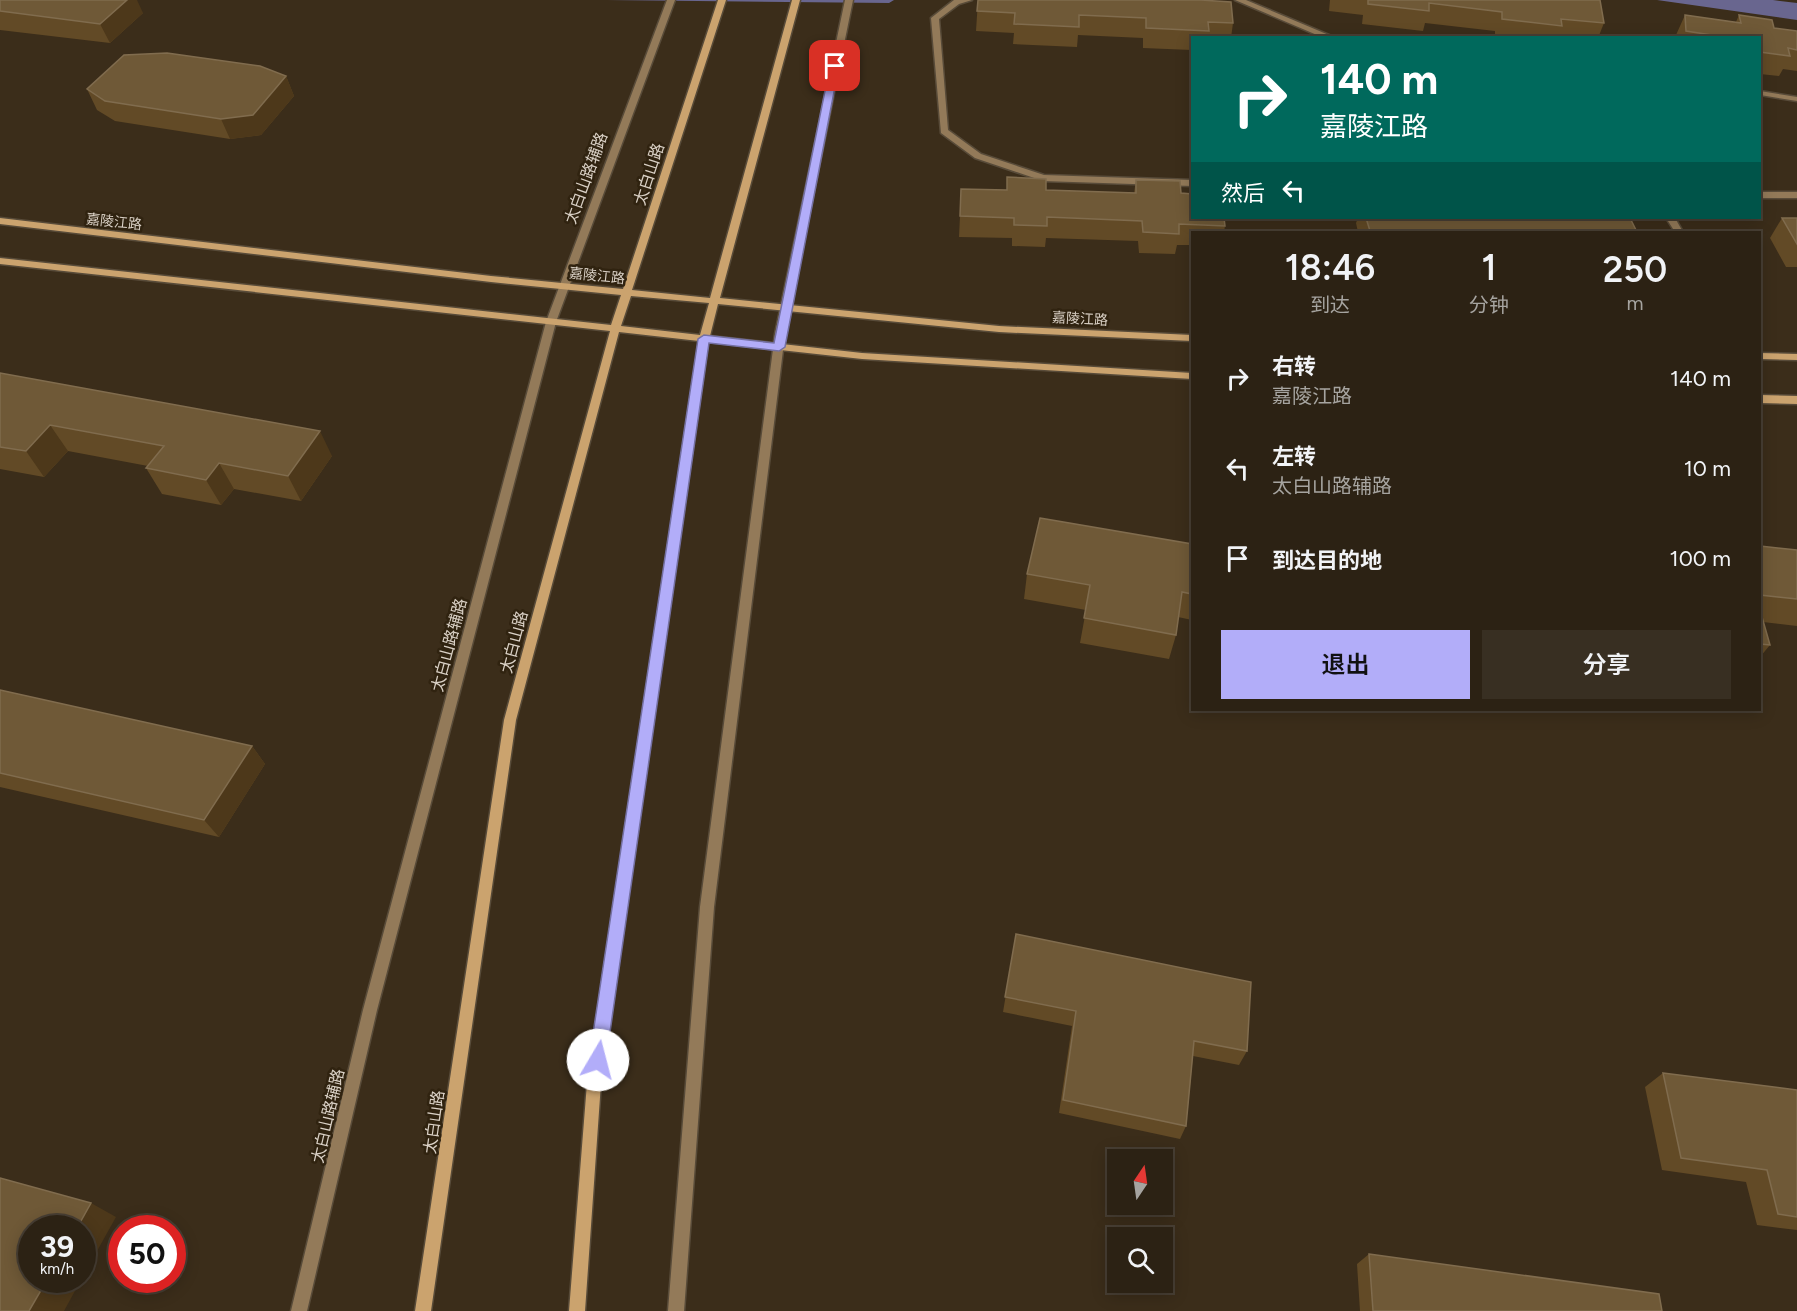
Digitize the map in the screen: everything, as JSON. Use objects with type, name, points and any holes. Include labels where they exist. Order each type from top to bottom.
[{"type":"main road","name":"太白山路","points":[[423,1311],[510,720],[596,409],[615,329],[629,292],[722,0]]},
{"type":"main road","points":[[577,1311],[594,1083],[704,339],[796,0]]},
{"type":"main road","name":"嘉陵江路","points":[[0,221],[563,286],[999,329],[1191,338]]},
{"type":"main road","points":[[0,261],[862,356],[1191,376]]},
{"type":"main road","points":[[1761,356],[1797,357]]},
{"type":"main road","points":[[1761,399],[1797,400]]},
{"type":"street","points":[[676,1311],[707,907],[779,347],[849,0]]},
{"type":"street","points":[[968,0],[957,2],[934,18],[944,131],[978,156],[1043,178],[1191,183]]},
{"type":"street","points":[[1239,0],[1327,36]]},
{"type":"street","name":"太白山路辅路","points":[[298,1311],[370,1010],[551,322],[668,6]]},
{"type":"street","points":[[1761,93],[1797,99]]},
{"type":"street","points":[[1761,195],[1797,195]]},
{"type":"shaded area","points":[[607,0],[894,0],[889,3]]},
{"type":"shaded area","points":[[1657,0],[1773,0],[1797,3],[1797,20]]},
{"type":"building","points":[[0,0],[127,0],[100,24],[0,11]]},
{"type":"building","points":[[978,0],[1231,2],[1233,23],[1208,22],[1209,31],[1146,28],[1146,18],[1079,15],[1079,27],[1014,24],[1015,13],[977,11]]},
{"type":"building","points":[[1368,0],[1600,0],[1604,23],[1561,19],[1562,26],[1502,19],[1502,12],[1429,3],[1429,11],[1368,4]]},
{"type":"building","points":[[1685,15],[1741,23],[1739,15],[1772,20],[1774,28],[1797,31],[1797,50],[1788,48],[1790,56],[1761,52],[1761,36],[1718,36],[1686,31]]},
{"type":"building","points":[[167,53],[260,66],[286,76],[253,115],[221,119],[105,101],[87,89],[124,55]]},
{"type":"building","points":[[1007,177],[1046,179],[1046,190],[1136,193],[1136,180],[1180,181],[1181,193],[1191,194],[1191,219],[1224,219],[1225,226],[1179,224],[1179,234],[1143,232],[1142,221],[1047,217],[1047,226],[1014,225],[1014,218],[960,216],[961,189],[1007,190]]},
{"type":"building","points":[[1782,218],[1797,218],[1797,244]]},
{"type":"building","points":[[1366,219],[1630,219],[1636,231],[1370,231]]},
{"type":"building","points":[[0,373],[320,431],[288,476],[219,463],[206,480],[146,468],[164,446],[50,425],[26,451],[0,447]]},
{"type":"building","points":[[1040,518],[1191,544],[1191,594],[1182,592],[1176,635],[1084,618],[1090,585],[1027,574]]},
{"type":"building","points":[[1761,546],[1797,550],[1797,599],[1761,595]]},
{"type":"building","points":[[1761,614],[1770,645],[1761,644]]},
{"type":"building","points":[[0,690],[252,746],[204,820],[0,773]]},
{"type":"building","points":[[1016,934],[1251,982],[1247,1051],[1194,1041],[1186,1126],[1063,1100],[1076,1011],[1005,997]]},
{"type":"building","points":[[1663,1073],[1797,1090],[1797,1217],[1778,1214],[1767,1170],[1681,1158]]},
{"type":"building","points":[[0,1178],[91,1203],[84,1215],[18,1215],[18,1293],[39,1293],[29,1311],[0,1311]]},
{"type":"building","points":[[1369,1254],[1659,1294],[1662,1311],[1373,1311]]},
{"type":"route","points":[[598,1060],[704,339],[779,347],[835,66]]}]
